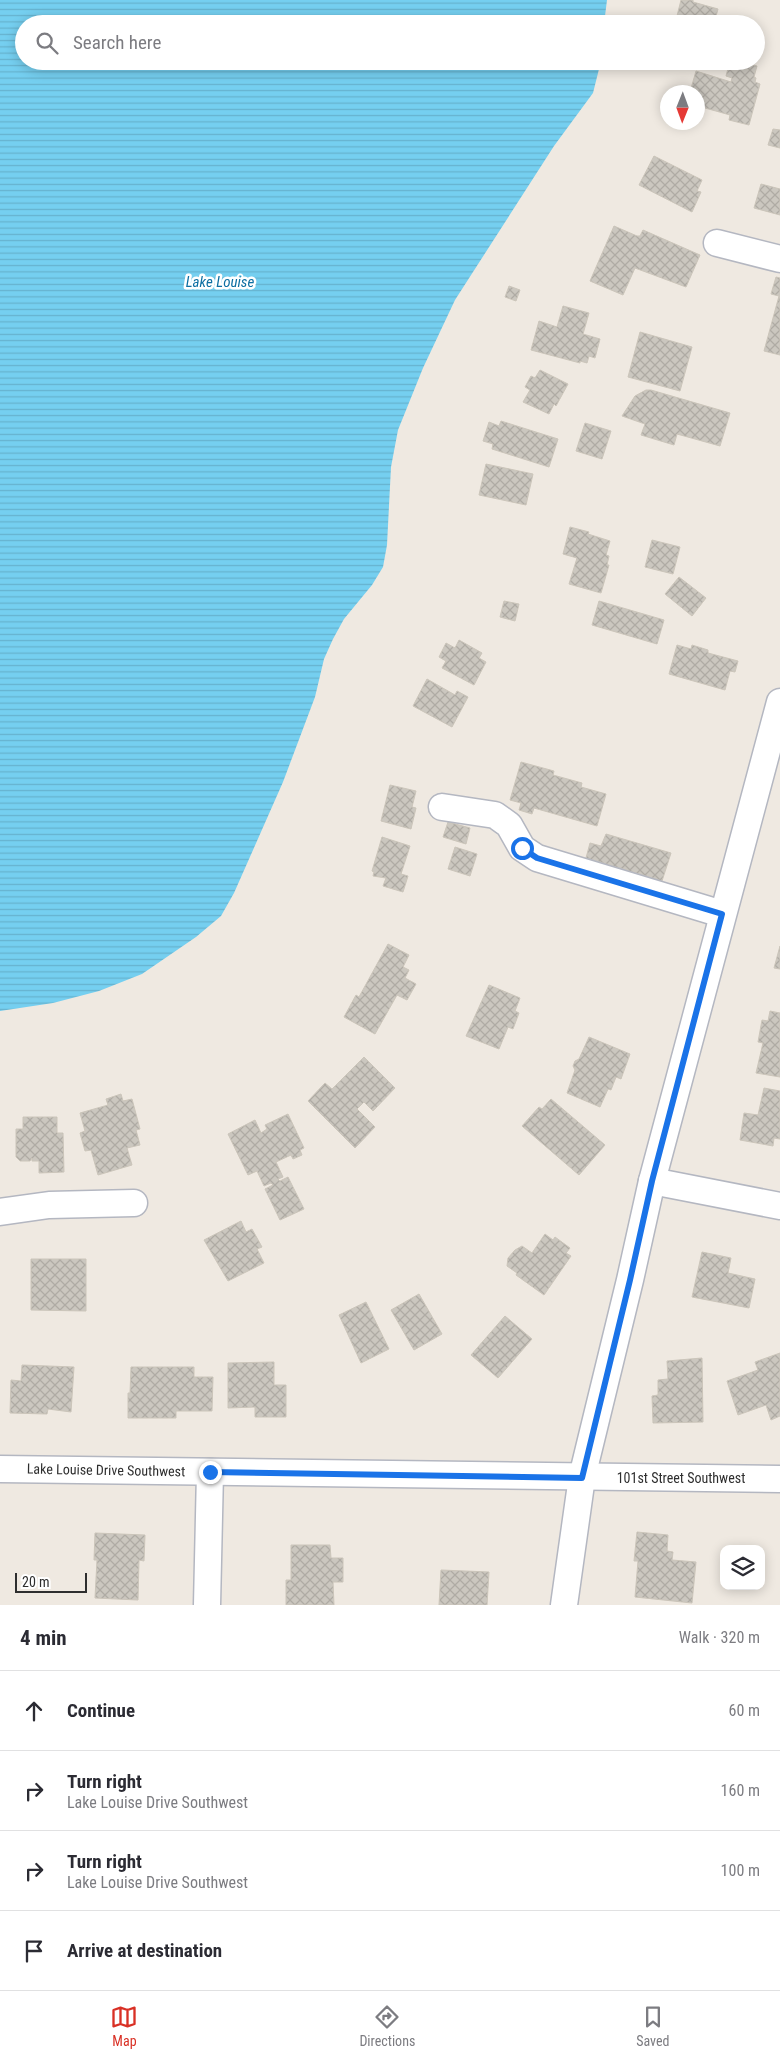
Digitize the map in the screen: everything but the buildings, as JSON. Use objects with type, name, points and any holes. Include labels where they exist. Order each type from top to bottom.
[{"type":"street","points":[[717,243],[780,259]]},
{"type":"street","points":[[564,1605],[582,1478],[652,1181],[780,702]]},
{"type":"street","points":[[442,807],[495,815],[509,826],[522,848],[537,858],[722,914]]},
{"type":"street","points":[[652,1181],[780,1206]]},
{"type":"street","points":[[0,1212],[49,1205],[134,1203]]},
{"type":"street","name":"Lake Louise Drive Southwest","points":[[0,1469],[582,1478]]},
{"type":"street","points":[[207,1605],[210,1472]]},
{"type":"street","name":"101st Street Southwest","points":[[582,1478],[780,1479]]},
{"type":"water","name":"Lake Louise","points":[[0,0],[607,0],[605,15],[15,15],[15,70],[599,70],[593,93],[554,146],[455,300],[423,368],[398,430],[391,467],[387,545],[383,567],[372,585],[344,619],[333,639],[324,659],[315,697],[283,782],[234,893],[221,916],[196,937],[142,974],[99,991],[53,1003],[0,1011]]},
{"type":"route","points":[[210,1472],[582,1478],[652,1181],[722,914],[537,858],[522,848]]}]
